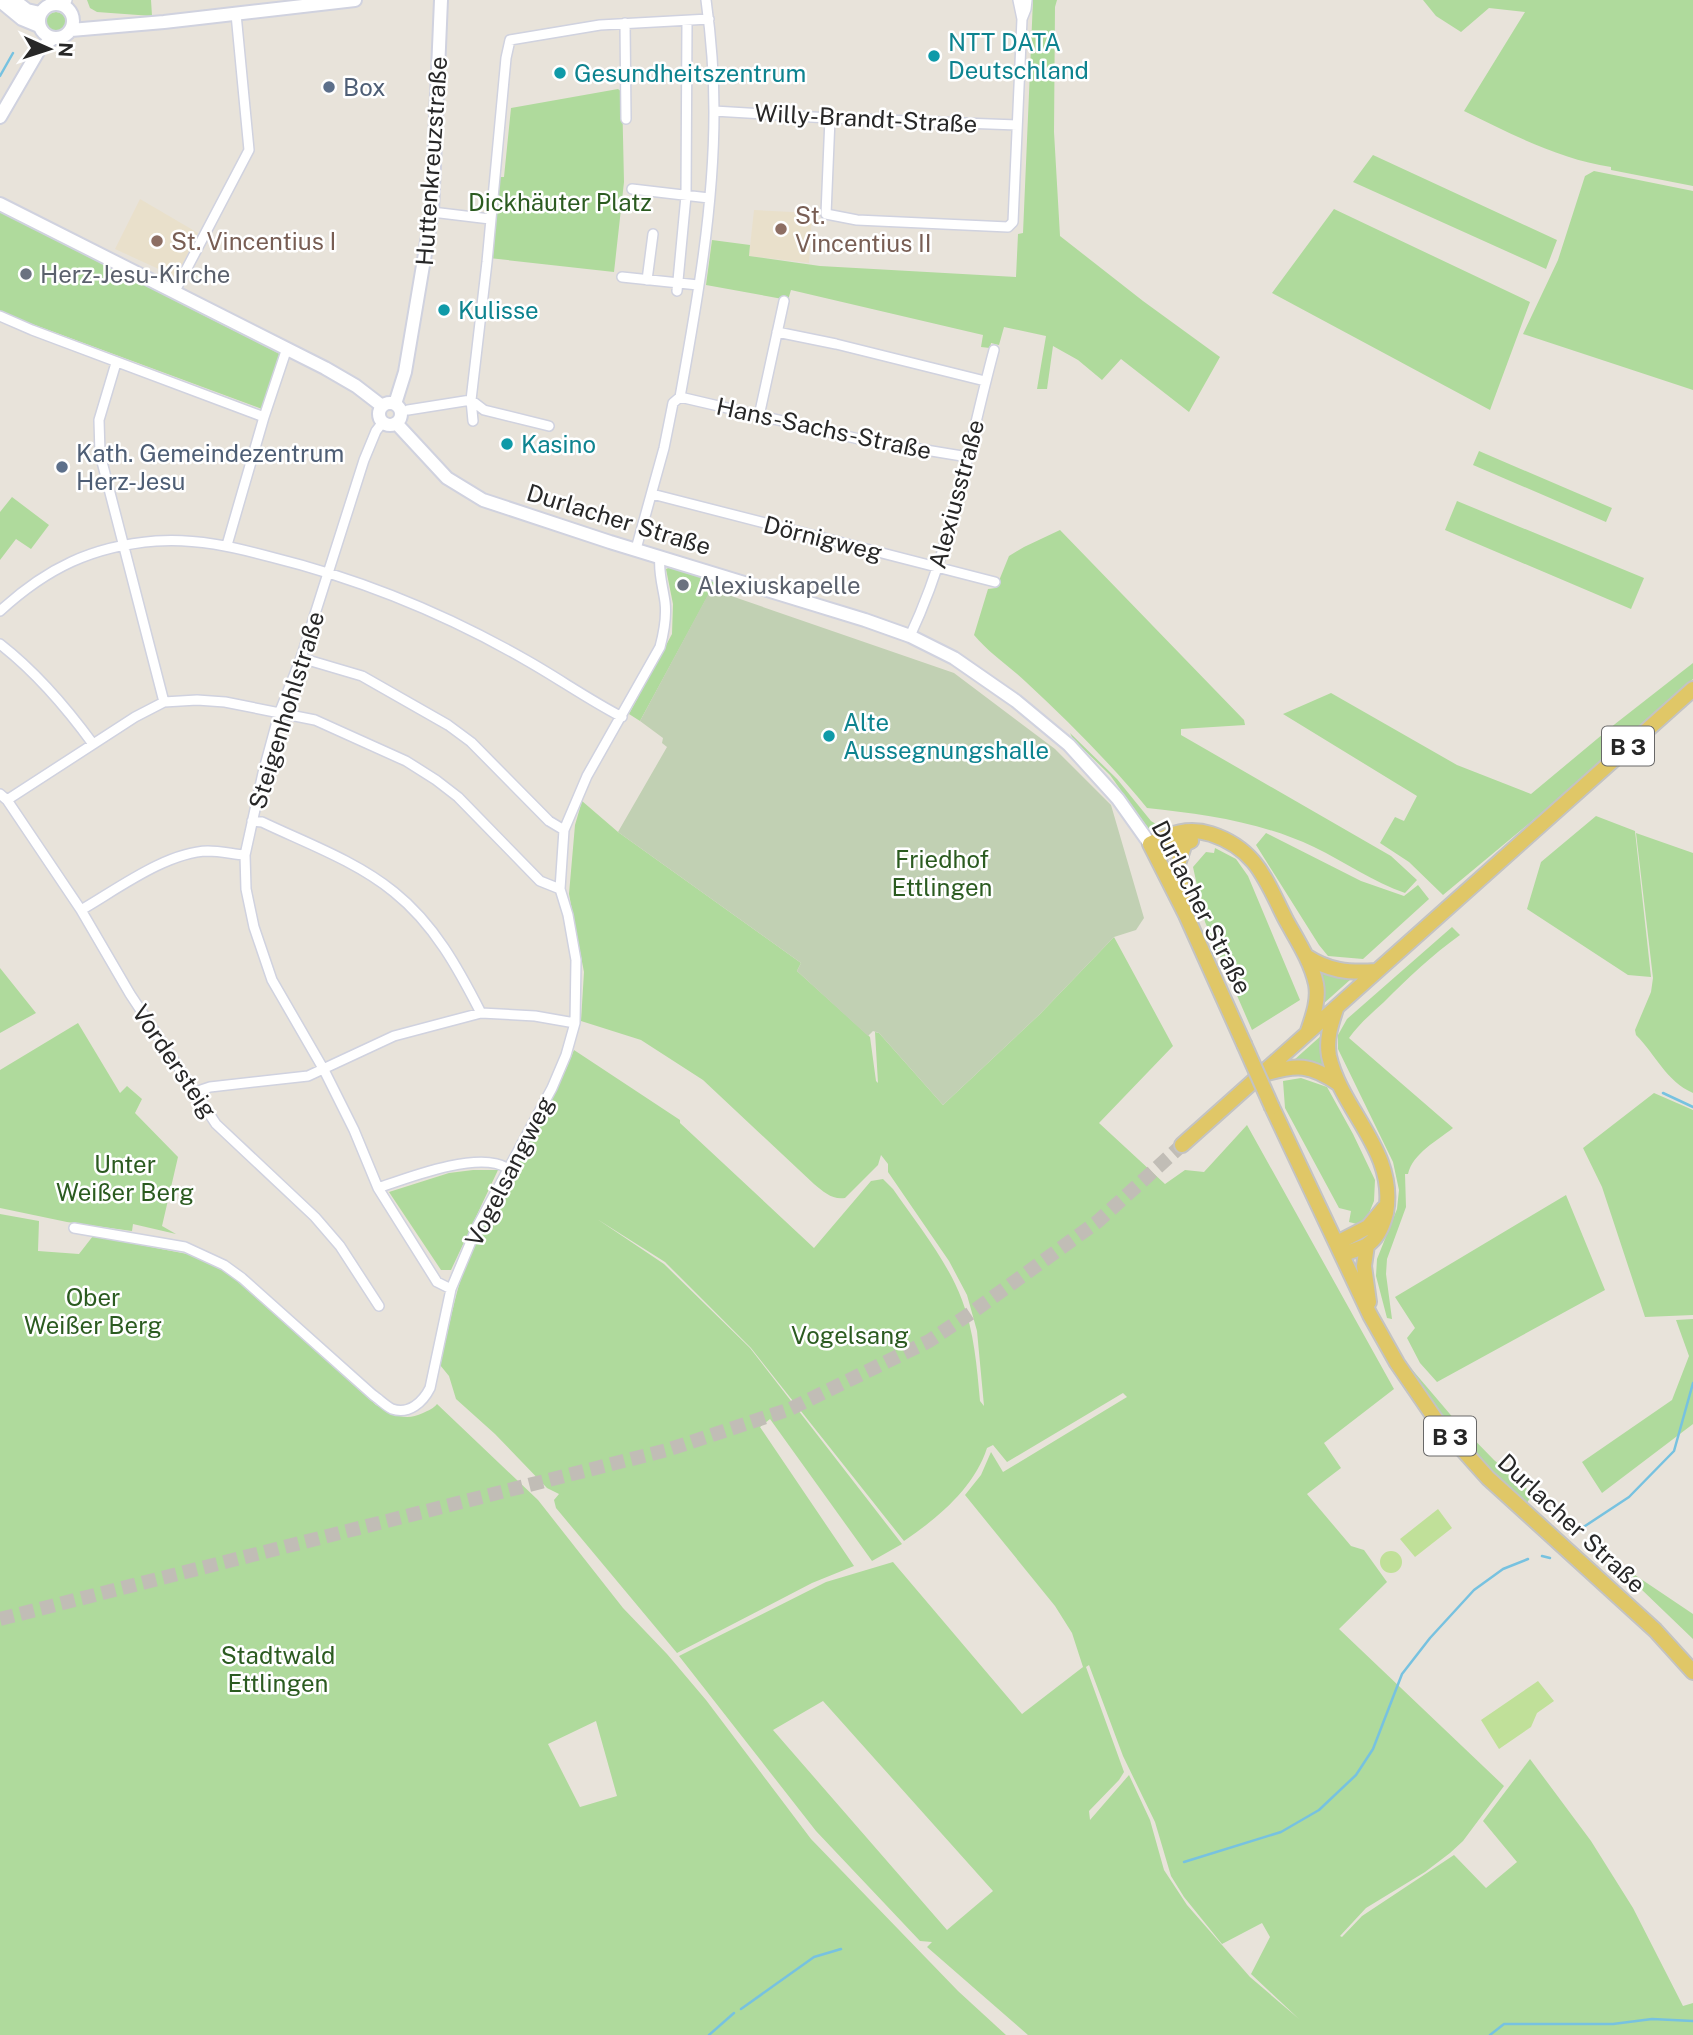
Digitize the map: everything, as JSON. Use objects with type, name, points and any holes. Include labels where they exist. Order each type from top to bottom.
[{"type":"main road","points":[[14,0],[43,27]]},
{"type":"main road","points":[[72,25],[119,26],[355,0]]},
{"type":"main road","name":"Huttenkreuzstraße","points":[[389,405],[405,372],[432,212],[441,0]]},
{"type":"main road","points":[[0,1],[22,19],[63,37],[72,25]]},
{"type":"main road","points":[[0,117],[39,50],[50,5],[65,3],[72,25]]},
{"type":"main road","points":[[0,100],[43,27]]},
{"type":"main road","points":[[0,204],[287,348],[356,386],[389,405],[401,412],[401,418],[390,423],[380,416],[389,405]]},
{"type":"main road","name":"Durlacher Straße","points":[[390,423],[447,478],[469,493],[502,507],[807,601],[910,636],[954,658],[1049,726],[1092,768],[1118,799],[1153,850],[1186,915],[1272,1107],[1370,1315],[1397,1363],[1436,1420],[1472,1461],[1537,1524],[1656,1630],[1693,1672]]},
{"type":"main road","name":"B 3","points":[[1337,1007],[1693,689]]},
{"type":"main road","points":[[1153,850],[1177,832],[1202,831],[1229,840],[1240,847],[1260,869],[1305,955],[1316,985],[1317,1000],[1308,1032]]},
{"type":"main road","points":[[1153,850],[1215,835]]},
{"type":"main road","points":[[1185,843],[1178,864],[1186,915]]},
{"type":"main road","points":[[1305,955],[1338,972],[1376,971]]},
{"type":"main road","points":[[1182,1145],[1337,1007]]},
{"type":"main road","points":[[1337,1007],[1328,1040],[1328,1053],[1339,1084],[1387,1177],[1387,1204],[1380,1230],[1367,1245],[1364,1266],[1370,1315]]},
{"type":"main road","points":[[1259,1076],[1286,1067],[1302,1066],[1315,1069],[1339,1084]]},
{"type":"main road","points":[[1340,1249],[1368,1227],[1387,1204]]},
{"type":"main road","points":[[1340,1249],[1367,1245]]},
{"type":"street","points":[[636,549],[673,403],[680,397],[698,285],[709,198],[714,111],[706,0]]},
{"type":"street","points":[[1018,0],[1022,19]]},
{"type":"street","points":[[830,118],[826,214],[857,220],[1008,227],[1013,222],[1022,19],[1027,0]]},
{"type":"street","points":[[175,291],[249,150],[236,14]]},
{"type":"street","points":[[473,421],[471,400],[510,40],[600,25],[709,19]]},
{"type":"street","points":[[678,287],[687,196],[687,22]]},
{"type":"street","points":[[625,23],[626,119]]},
{"type":"street","name":"Willy-Brandt-Straße","points":[[714,111],[1017,125]]},
{"type":"street","points":[[632,189],[709,198]]},
{"type":"street","points":[[432,212],[490,219]]},
{"type":"street","points":[[647,280],[653,234]]},
{"type":"street","points":[[622,277],[678,287],[698,285]]},
{"type":"street","points":[[759,416],[784,301]]},
{"type":"street","points":[[0,316],[116,363],[264,417]]},
{"type":"street","points":[[778,332],[985,381]]},
{"type":"street","points":[[227,545],[287,348]]},
{"type":"street","name":"Alexiusstraße","points":[[910,636],[938,567],[994,350]]},
{"type":"street","points":[[116,363],[102,408],[98,439],[100,454],[163,702]]},
{"type":"street","name":"Hans-Sachs-Straße","points":[[680,397],[859,439],[968,457]]},
{"type":"street","points":[[408,410],[471,400],[484,410],[549,426]]},
{"type":"street","name":"Steigenhohlstraße","points":[[390,423],[376,431],[363,460],[301,658],[279,714],[245,855],[246,889],[272,980],[324,1070],[354,1130],[378,1188],[437,1282],[451,1289]]},
{"type":"street","name":"Dörnigweg","points":[[652,494],[995,582]]},
{"type":"street","points":[[0,611],[48,573],[90,554],[156,541],[227,545],[328,571],[432,612],[525,659],[622,717]]},
{"type":"street","name":"Vogelsangweg","points":[[74,1228],[185,1247],[224,1265],[369,1392],[393,1409],[411,1408],[425,1397],[430,1388],[451,1289],[477,1227],[552,1088],[566,1055],[575,1023],[576,960],[560,889],[564,830],[587,776],[660,647],[666,627],[660,556]]},
{"type":"street","points":[[0,644],[39,679],[93,744]]},
{"type":"street","points":[[301,658],[362,676],[448,725],[471,742],[549,821],[564,830]]},
{"type":"street","points":[[3,797],[163,702],[225,702],[316,720],[406,761],[458,797],[540,881],[560,889]]},
{"type":"street","name":"Vordersteig","points":[[3,797],[81,910],[130,994],[216,1124],[315,1217],[332,1236],[379,1306]]},
{"type":"street","points":[[252,821],[262,822],[344,861],[395,893],[428,925],[457,966],[481,1013]]},
{"type":"street","points":[[81,910],[182,855],[207,851],[245,855]]},
{"type":"street","points":[[195,1092],[210,1087],[308,1076],[394,1036],[481,1013],[535,1016],[575,1023]]},
{"type":"street","points":[[378,1188],[447,1166],[485,1163],[501,1164],[507,1168]]},
{"type":"shaded area","name":"St. Vincentius I","points":[[140,199],[198,233],[176,277],[115,249]]},
{"type":"shaded area","name":"St. Vincentius II","points":[[754,210],[812,213],[809,263],[749,256]]},
{"type":"green space","points":[[87,0],[151,0],[152,16],[97,12],[90,8]]},
{"type":"green space","points":[[1033,0],[1057,0],[1054,132],[1060,236],[1220,357],[1189,412],[1121,359],[1102,380],[1078,360],[1053,346],[1047,389],[1037,389],[1046,336],[1004,327],[999,345],[991,343],[990,348],[981,347],[983,335],[791,290],[788,300],[706,285],[712,240],[750,245],[749,256],[820,266],[1016,277],[1018,234],[1023,233]]},
{"type":"green space","points":[[1423,0],[1693,0],[1693,186],[1611,170],[1611,167],[1573,158],[1536,145],[1464,111],[1525,12],[1489,8],[1461,32],[1436,16]]},
{"type":"green space","points":[[56,12],[63,15],[66,22],[63,29],[56,32],[49,29],[46,22],[49,15]]},
{"type":"green space","name":"Dickhäuter Platz","points":[[618,89],[622,92],[624,182],[614,272],[489,258],[497,177],[504,177],[511,108]]},
{"type":"green space","points":[[1373,155],[1557,240],[1546,269],[1353,182]]},
{"type":"green space","points":[[1594,171],[1693,191],[1693,390],[1523,334],[1558,260],[1585,176]]},
{"type":"green space","points":[[1334,209],[1530,302],[1490,410],[1272,293]]},
{"type":"green space","points":[[0,212],[280,354],[262,409],[0,312]]},
{"type":"green space","points":[[1479,451],[1612,508],[1606,522],[1473,465]]},
{"type":"green space","points":[[12,497],[49,525],[31,549],[16,539],[0,560],[0,512]]},
{"type":"green space","points":[[1457,501],[1644,578],[1631,609],[1445,530]]},
{"type":"green space","points":[[1060,530],[1244,720],[1245,725],[1181,729],[1181,735],[1391,856],[1417,880],[1405,893],[1370,878],[1314,847],[1274,831],[1211,816],[1147,808],[1074,728],[980,642],[974,635],[988,589],[996,588],[1009,556]]},
{"type":"green space","points":[[673,566],[717,579],[640,721],[629,714],[672,634],[673,604],[666,569]]},
{"type":"green space","name":"Friedhof Ettlingen","points":[[711,589],[954,673],[1055,749],[1111,805],[1144,918],[1136,930],[1114,937],[1040,1014],[943,1105],[879,1033],[873,1031],[868,1036],[797,971],[801,963],[618,832],[667,747],[662,743],[663,738],[640,721]]},
{"type":"green space","points":[[1693,663],[1693,679],[1544,811],[1443,895],[1409,862],[1380,843],[1395,817],[1404,821],[1417,796],[1283,714],[1331,693],[1457,765],[1531,794]]},
{"type":"green space","points":[[1070,733],[1117,779],[1151,821],[1171,829],[1159,832],[1148,828],[1110,775]]},
{"type":"green space","name":"Vogelsang","points":[[582,801],[618,832],[801,963],[797,971],[870,1037],[878,1083],[875,1032],[879,1033],[943,1105],[1040,1014],[1114,937],[1173,1046],[1099,1123],[1165,1184],[1185,1170],[1204,1172],[1247,1125],[1394,1389],[1324,1443],[1341,1468],[1307,1494],[1351,1546],[1364,1550],[1387,1582],[1339,1629],[1504,1786],[1463,1841],[1450,1853],[1425,1872],[1366,1908],[1340,1936],[1362,1916],[1454,1855],[1486,1888],[1517,1862],[1483,1821],[1530,1759],[1591,1841],[1633,1908],[1683,2006],[1693,2003],[1693,2035],[1028,2035],[927,1947],[932,1942],[920,1941],[816,1831],[679,1656],[826,1582],[893,1562],[1022,1714],[1083,1667],[1072,1633],[1055,1606],[965,1495],[981,1475],[991,1452],[1003,1472],[1127,1397],[1123,1393],[1007,1462],[993,1445],[987,1448],[981,1463],[964,1489],[904,1541],[751,1348],[665,1262],[597,1219],[664,1264],[750,1348],[902,1544],[872,1561],[770,1419],[760,1427],[854,1566],[812,1583],[677,1653],[556,1508],[554,1500],[559,1494],[547,1488],[495,1434],[456,1399],[449,1376],[440,1365],[456,1296],[469,1256],[494,1204],[550,1103],[574,1050],[680,1120],[680,1123],[814,1248],[871,1181],[883,1179],[931,1243],[956,1285],[969,1324],[980,1401],[984,1406],[977,1331],[967,1295],[949,1261],[888,1172],[888,1164],[881,1155],[878,1165],[845,1198],[832,1197],[814,1184],[703,1080],[641,1040],[581,1021],[584,972],[569,894],[575,825]],"holes":[[[1089,1665],[1123,1756],[1155,1822],[1171,1876],[1184,1897],[1222,1944],[1262,1923],[1270,1937],[1251,1974],[1299,2019],[1250,1977],[1187,1905],[1164,1870],[1150,1820],[1129,1775],[1090,1820],[1089,1811],[1124,1772],[1086,1667]],[[823,1701],[993,1891],[947,1930],[773,1730]]]},
{"type":"green space","points":[[1596,816],[1635,831],[1651,977],[1628,975],[1527,909],[1541,862]]},
{"type":"green space","points":[[1266,833],[1361,881],[1404,896],[1418,885],[1429,899],[1363,959],[1328,956],[1256,845]]},
{"type":"green space","points":[[1636,833],[1693,853],[1693,1093],[1668,1075],[1636,1035],[1635,1030],[1651,992],[1653,978]]},
{"type":"green space","points":[[1215,848],[1236,859],[1248,876],[1300,1000],[1252,1030],[1205,922],[1193,867],[1206,852],[1214,853]]},
{"type":"green space","points":[[1452,927],[1460,935],[1411,976],[1365,1019],[1349,1038],[1453,1128],[1420,1154],[1408,1174],[1405,1174],[1406,1207],[1387,1259],[1386,1274],[1392,1319],[1387,1318],[1376,1276],[1377,1259],[1397,1209],[1399,1190],[1393,1162],[1338,1049],[1338,1035],[1347,1019]]},
{"type":"green space","points":[[1315,967],[1330,975],[1351,979],[1322,1005]]},
{"type":"green space","points":[[0,968],[36,1013],[0,1033]]},
{"type":"green space","name":"Unter Weißer Berg","points":[[78,1023],[120,1093],[127,1086],[142,1099],[135,1113],[178,1157],[162,1226],[176,1234],[133,1224],[132,1231],[67,1222],[0,1208],[0,1070]]},
{"type":"green space","points":[[1323,1034],[1329,1069],[1295,1062],[1294,1060]]},
{"type":"green space","points":[[1301,1078],[1327,1087],[1375,1180],[1374,1201],[1367,1218],[1357,1224],[1349,1222],[1351,1211],[1339,1208],[1285,1108],[1283,1081]]},
{"type":"green space","points":[[1654,1093],[1693,1110],[1693,1315],[1645,1317],[1602,1187],[1583,1148]]},
{"type":"green space","points":[[498,1170],[451,1270],[441,1270],[389,1192],[449,1173]]},
{"type":"green space","points":[[1566,1195],[1605,1290],[1437,1382],[1420,1363],[1407,1338],[1415,1328],[1395,1297]]},
{"type":"green space","name":"Stadtwald Ettlingen","points":[[0,1214],[39,1221],[38,1251],[79,1254],[93,1236],[203,1257],[232,1275],[376,1405],[399,1416],[410,1417],[437,1404],[538,1500],[623,1608],[706,1700],[811,1839],[958,1991],[1006,2035],[0,2035]],"holes":[[[596,1721],[617,1796],[580,1807],[548,1744]]]},
{"type":"green space","points":[[1693,1319],[1693,1424],[1602,1493],[1582,1462],[1672,1400],[1689,1356],[1676,1320]]},
{"type":"green space","points":[[1409,1366],[1455,1420],[1527,1489],[1530,1498],[1527,1503],[1441,1417],[1414,1380]]},
{"type":"green space","points":[[1438,1509],[1452,1528],[1415,1557],[1400,1539]]},
{"type":"green space","points":[[1387,1551],[1395,1551],[1402,1558],[1402,1566],[1395,1573],[1387,1573],[1380,1566],[1380,1558]]},
{"type":"green space","points":[[1635,1575],[1693,1614],[1693,1639],[1640,1588],[1632,1576]]},
{"type":"green space","points":[[1538,1681],[1554,1701],[1537,1713],[1531,1727],[1499,1749],[1481,1720]]},
{"type":"waterway","points":[[0,76],[13,53]]},
{"type":"waterway","points":[[1663,1093],[1693,1107]]},
{"type":"waterway","points":[[1582,1528],[1629,1497],[1674,1451],[1693,1383]]},
{"type":"waterway","points":[[1542,1556],[1550,1558]]},
{"type":"waterway","points":[[1184,1862],[1281,1832],[1319,1810],[1356,1775],[1373,1749],[1402,1674],[1430,1638],[1474,1590],[1503,1569],[1528,1559]]},
{"type":"waterway","points":[[741,2009],[814,1957],[841,1949]]},
{"type":"waterway","points":[[709,2035],[734,2013]]},
{"type":"waterway","points":[[1490,2035],[1504,2024],[1613,2024],[1652,2019],[1693,2021]]},
{"type":"tunnel","points":[[0,1619],[667,1450],[790,1409],[929,1341],[971,1313],[1097,1222],[1182,1145]]},
{"type":"place","name":"NTT DATA Deutschland","points":[[934,56]]},
{"type":"place","name":"Gesundheitszentrum","points":[[560,73]]},
{"type":"place","name":"Box","points":[[329,87]]},
{"type":"place","name":"St. Vincentius II","points":[[781,229]]},
{"type":"place","name":"St. Vincentius I","points":[[157,241]]},
{"type":"place","name":"Herz-Jesu-Kirche","points":[[26,274]]},
{"type":"place","name":"Kulisse","points":[[444,310]]},
{"type":"place","name":"Kasino","points":[[507,444]]},
{"type":"place","name":"Kath. Gemeindezentrum Herz-Jesu","points":[[62,467]]},
{"type":"place","name":"Alexiuskapelle","points":[[683,585]]},
{"type":"place","name":"Alte Aussegnungshalle","points":[[829,736]]},
{"type":"park label","name":"Ober Weißer Berg","points":[[93,1311]]}]
